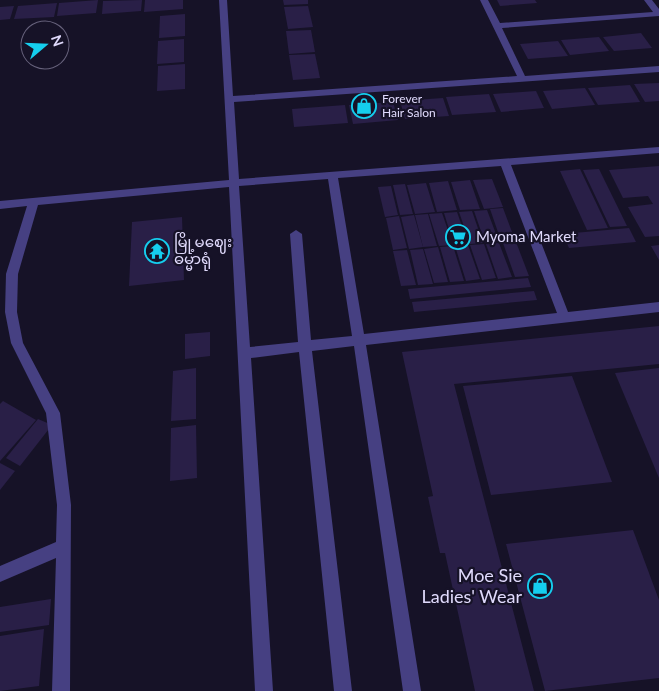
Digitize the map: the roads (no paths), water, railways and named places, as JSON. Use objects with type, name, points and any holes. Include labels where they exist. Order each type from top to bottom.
[{"type":"street","points":[[223,0],[264,691]]},
{"type":"street","points":[[484,0],[522,78]]},
{"type":"street","points":[[648,0],[659,14]]},
{"type":"street","points":[[497,26],[659,14]]},
{"type":"street","points":[[229,99],[659,69]]},
{"type":"street","points":[[0,205],[234,183],[659,150]]},
{"type":"street","points":[[505,162],[564,318]]},
{"type":"street","points":[[332,175],[412,691]]},
{"type":"street","points":[[34,202],[12,274],[11,312],[17,343],[53,413],[64,505],[61,691]]},
{"type":"street","points":[[296,234],[305,346],[343,691]]},
{"type":"street","points":[[244,354],[659,307]]},
{"type":"street","points":[[0,574],[63,547]]},
{"type":"place","name":"Forever Hair Salon","points":[[364,106]]},
{"type":"place","name":"Myoma Market","points":[[458,237]]},
{"type":"place","name":"မြို့မဈေး ဓမ္မာရုံ","points":[[157,251]]},
{"type":"place","name":"Moe Sie Ladies' Wear","points":[[540,586]]}]
